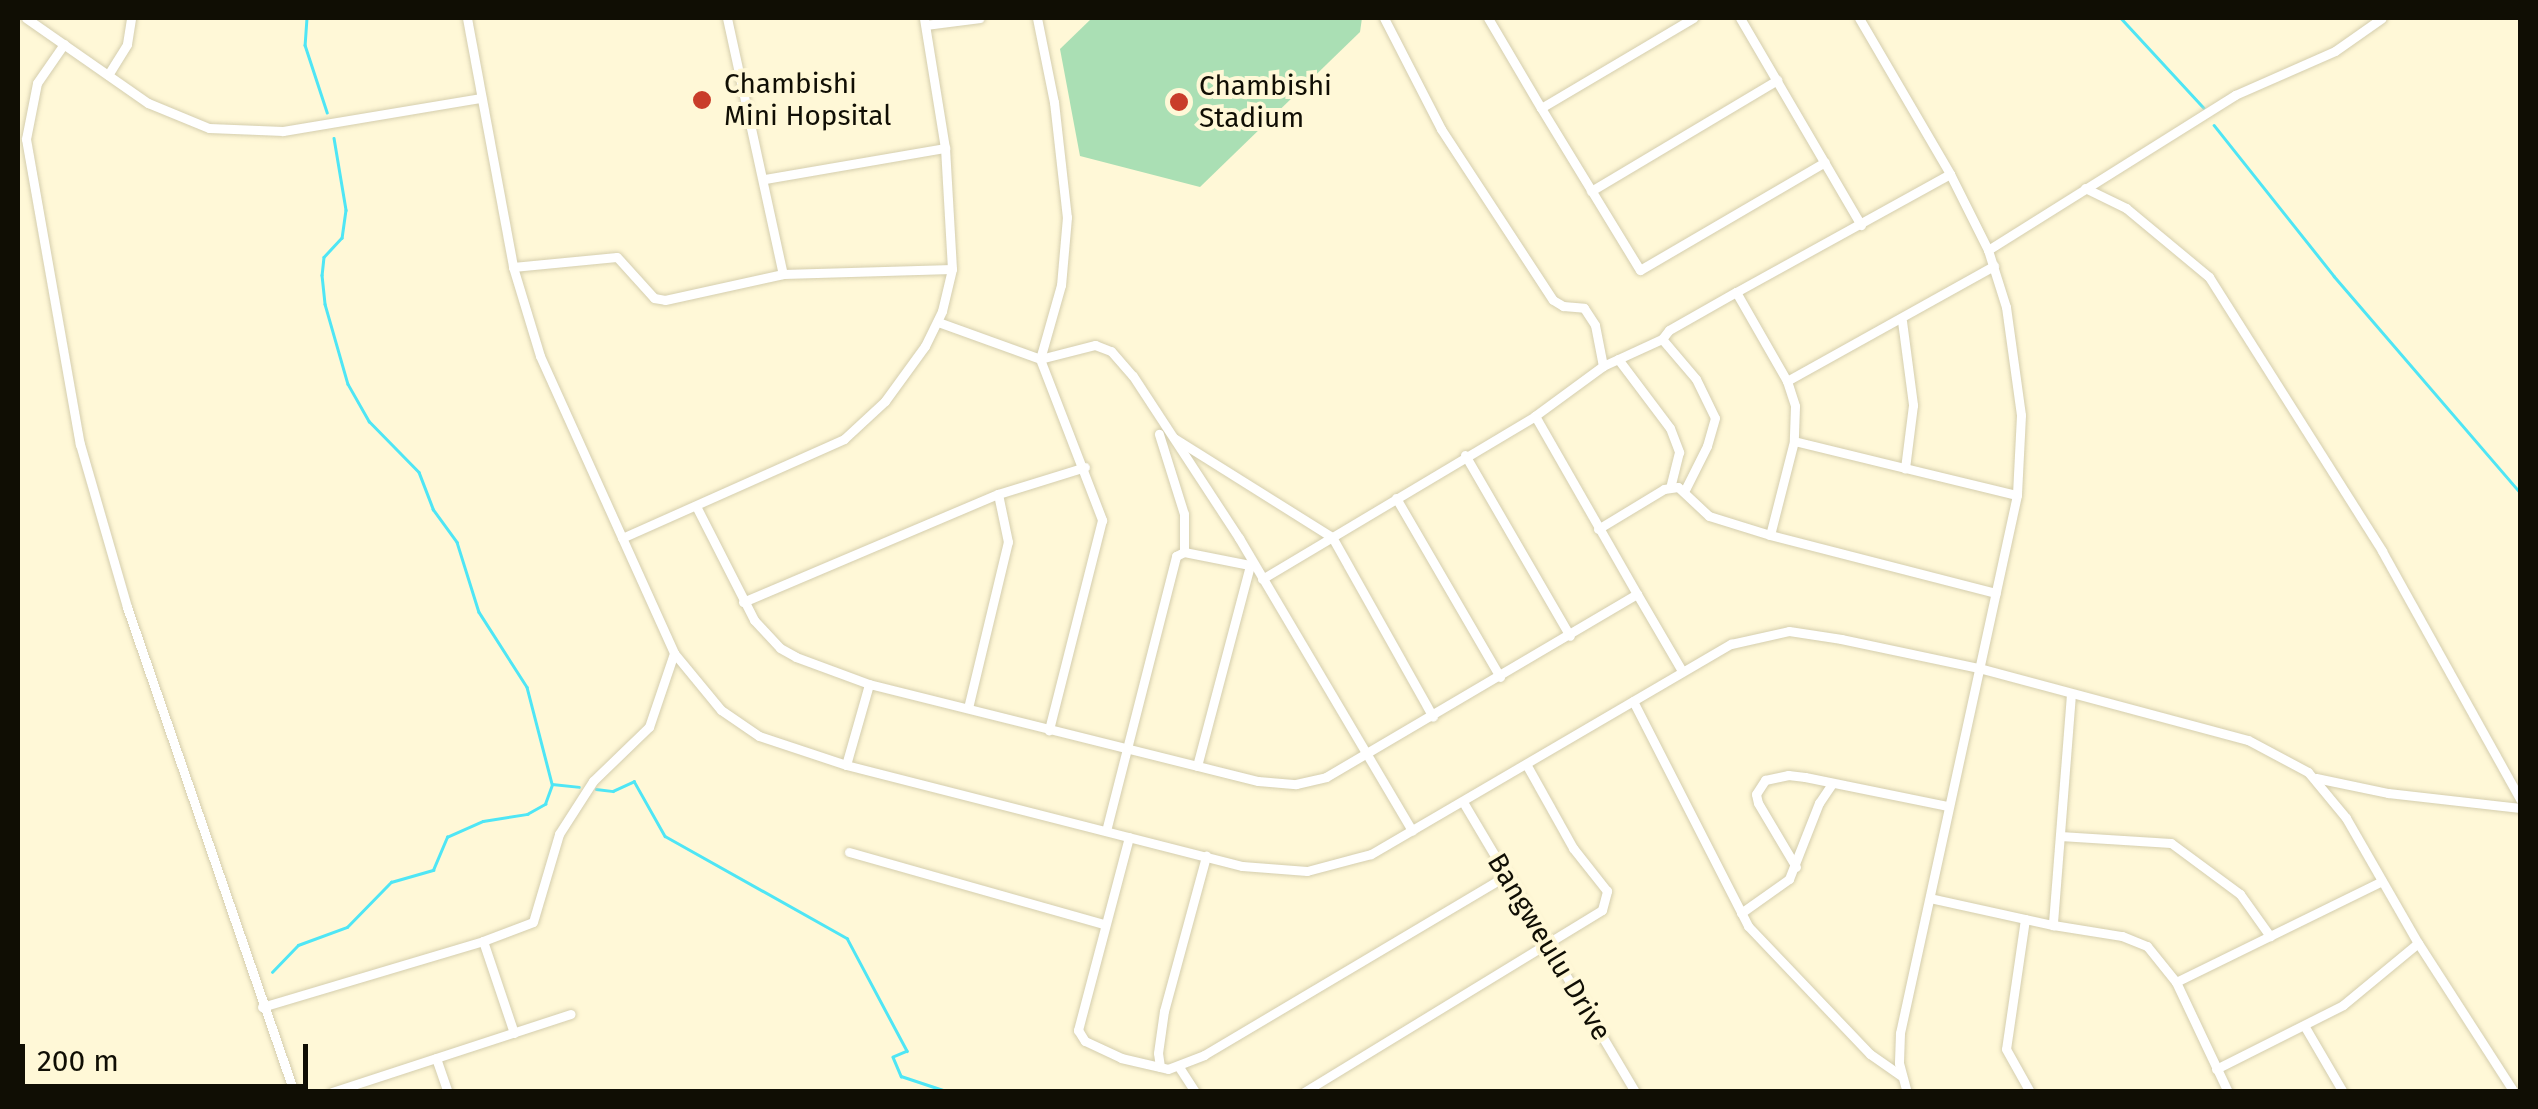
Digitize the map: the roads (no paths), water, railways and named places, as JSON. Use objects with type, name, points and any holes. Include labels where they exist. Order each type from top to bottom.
[{"type":"street","points":[[26,18],[167,113],[232,132],[283,130],[481,98]]},
{"type":"street","points":[[108,75],[127,44],[131,18]]},
{"type":"street","points":[[467,18],[512,267],[540,356],[674,653],[706,695],[737,722],[779,746],[1264,870],[1307,871],[1348,862],[1412,831],[1682,671],[1749,636],[1789,631],[1979,668],[2248,740],[2314,778],[2388,792],[2520,808]]},
{"type":"street","points":[[728,18],[766,178],[783,274]]},
{"type":"street","points":[[622,538],[829,447],[858,428],[901,382],[938,322],[952,269],[945,148],[925,21],[980,18]]},
{"type":"street","points":[[1038,18],[1054,102],[1067,217],[1061,285],[1040,359],[1085,467],[1102,520],[1049,730]]},
{"type":"street","points":[[1384,18],[1441,129],[1553,300],[1563,306],[1584,308],[1590,315],[1603,366]]},
{"type":"street","points":[[1504,18],[1490,21],[1640,270],[1825,162]]},
{"type":"street","points":[[1541,108],[1693,18]]},
{"type":"street","points":[[1740,18],[1862,226]]},
{"type":"street","points":[[1859,18],[1950,174],[1988,250],[2006,307],[2020,390],[2017,494],[1900,1032],[1901,1076],[1907,1092]]},
{"type":"street","points":[[1988,250],[2235,95],[2335,51],[2382,18]]},
{"type":"street","points":[[64,44],[37,82],[26,139],[76,425],[126,607],[294,1092]]},
{"type":"street","points":[[1591,191],[1778,80]]},
{"type":"street","points":[[766,178],[945,148]]},
{"type":"street","points":[[1262,579],[1535,416],[1603,366],[1662,339],[1669,330],[1950,174]]},
{"type":"street","points":[[2086,188],[2126,208],[2209,278],[2382,551],[2520,800]]},
{"type":"street","points":[[512,267],[618,257],[654,298],[665,300],[783,274],[952,269]]},
{"type":"street","points":[[1787,381],[1902,321],[1994,266]]},
{"type":"street","points":[[1736,292],[1787,381],[1795,406],[1794,441],[1770,535]]},
{"type":"street","points":[[1902,321],[1913,405],[1906,468]]},
{"type":"street","points":[[938,322],[1040,359],[1095,346],[1112,351],[1133,376],[1164,435],[1262,579],[1412,831]]},
{"type":"street","points":[[1662,339],[1696,380],[1715,418],[1708,446],[1684,492]]},
{"type":"street","points":[[1598,529],[1670,487],[1679,452],[1670,428],[1618,359]]},
{"type":"street","points":[[1535,416],[1682,671]]},
{"type":"street","points":[[1164,435],[1332,536],[1432,717]]},
{"type":"street","points":[[1164,435],[1184,514],[1184,552]]},
{"type":"street","points":[[1794,441],[2017,494]]},
{"type":"street","points":[[1465,455],[1570,636]]},
{"type":"street","points":[[742,602],[998,494],[1085,467]]},
{"type":"street","points":[[1670,487],[1684,492],[1709,516],[1996,593]]},
{"type":"street","points":[[968,708],[1008,542],[998,494]]},
{"type":"street","points":[[1396,498],[1500,677]]},
{"type":"street","points":[[696,506],[742,602],[780,648],[869,684],[1258,781],[1296,784],[1326,778],[1637,594]]},
{"type":"street","points":[[1106,831],[1176,556],[1184,552],[1253,566]]},
{"type":"street","points":[[1198,766],[1253,566]]},
{"type":"street","points":[[262,1007],[528,926],[536,917],[559,834],[593,781],[649,727],[674,653]]},
{"type":"street","points":[[846,765],[869,684]]},
{"type":"street","points":[[2054,924],[2070,694]]},
{"type":"street","points":[[1632,701],[1741,913],[1766,948],[1870,1054],[1901,1076]]},
{"type":"street","points":[[1304,1092],[1602,910],[1608,901],[1607,891],[1573,848],[1526,764]]},
{"type":"street","points":[[1796,868],[1758,803],[1759,786],[1788,775],[1948,806]]},
{"type":"street","points":[[2314,778],[2346,818],[2418,944],[2514,1092]]},
{"type":"street","points":[[1741,913],[1783,885],[1796,868],[1819,802],[1831,785]]},
{"type":"street","name":"Bangweulu Drive","points":[[1463,802],[1635,1092]]},
{"type":"street","points":[[2060,836],[2171,843],[2240,894],[2270,936]]},
{"type":"street","points":[[1129,837],[1078,1030],[1086,1041],[1121,1058],[1160,1067],[1179,1067],[1506,876]]},
{"type":"street","points":[[849,852],[1104,924]]},
{"type":"street","points":[[1160,1067],[1164,1011],[1206,856]]},
{"type":"street","points":[[2176,982],[2382,881]]},
{"type":"street","points":[[1930,898],[2136,939],[2176,982],[2228,1092]]},
{"type":"street","points":[[2025,919],[2006,1041],[2009,1057],[2030,1092]]},
{"type":"street","points":[[483,941],[514,1033]]},
{"type":"street","points":[[2216,1069],[2304,1027],[2352,998],[2418,944]]},
{"type":"street","points":[[332,1092],[571,1014]]},
{"type":"street","points":[[2304,1027],[2342,1092]]},
{"type":"street","points":[[436,1058],[448,1092]]},
{"type":"street","points":[[1179,1067],[1195,1092]]},
{"type":"street","points":[[1324,1080],[1331,1092]]},
{"type":"waterway","points":[[307,18],[305,45],[327,112]]},
{"type":"waterway","points":[[2121,18],[2204,108]]},
{"type":"waterway","points":[[2214,125],[2334,276],[2520,492]]},
{"type":"waterway","points":[[334,138],[346,210],[342,238],[324,257],[322,275],[325,304],[348,384],[369,421],[419,472],[433,509],[457,542],[479,612],[527,687],[552,784],[579,787]]},
{"type":"waterway","points":[[596,789],[613,791],[634,781],[665,836],[847,938],[907,1051],[893,1057],[901,1076],[949,1092]]},
{"type":"waterway","points":[[272,972],[298,945],[347,927],[391,882],[433,870],[447,837],[483,821],[527,814],[545,804],[552,785]]},
{"type":"place","name":"Chambishi Mini Hopsital","points":[[702,100]]},
{"type":"place","name":"Chambishi Stadium","points":[[1179,102]]}]
